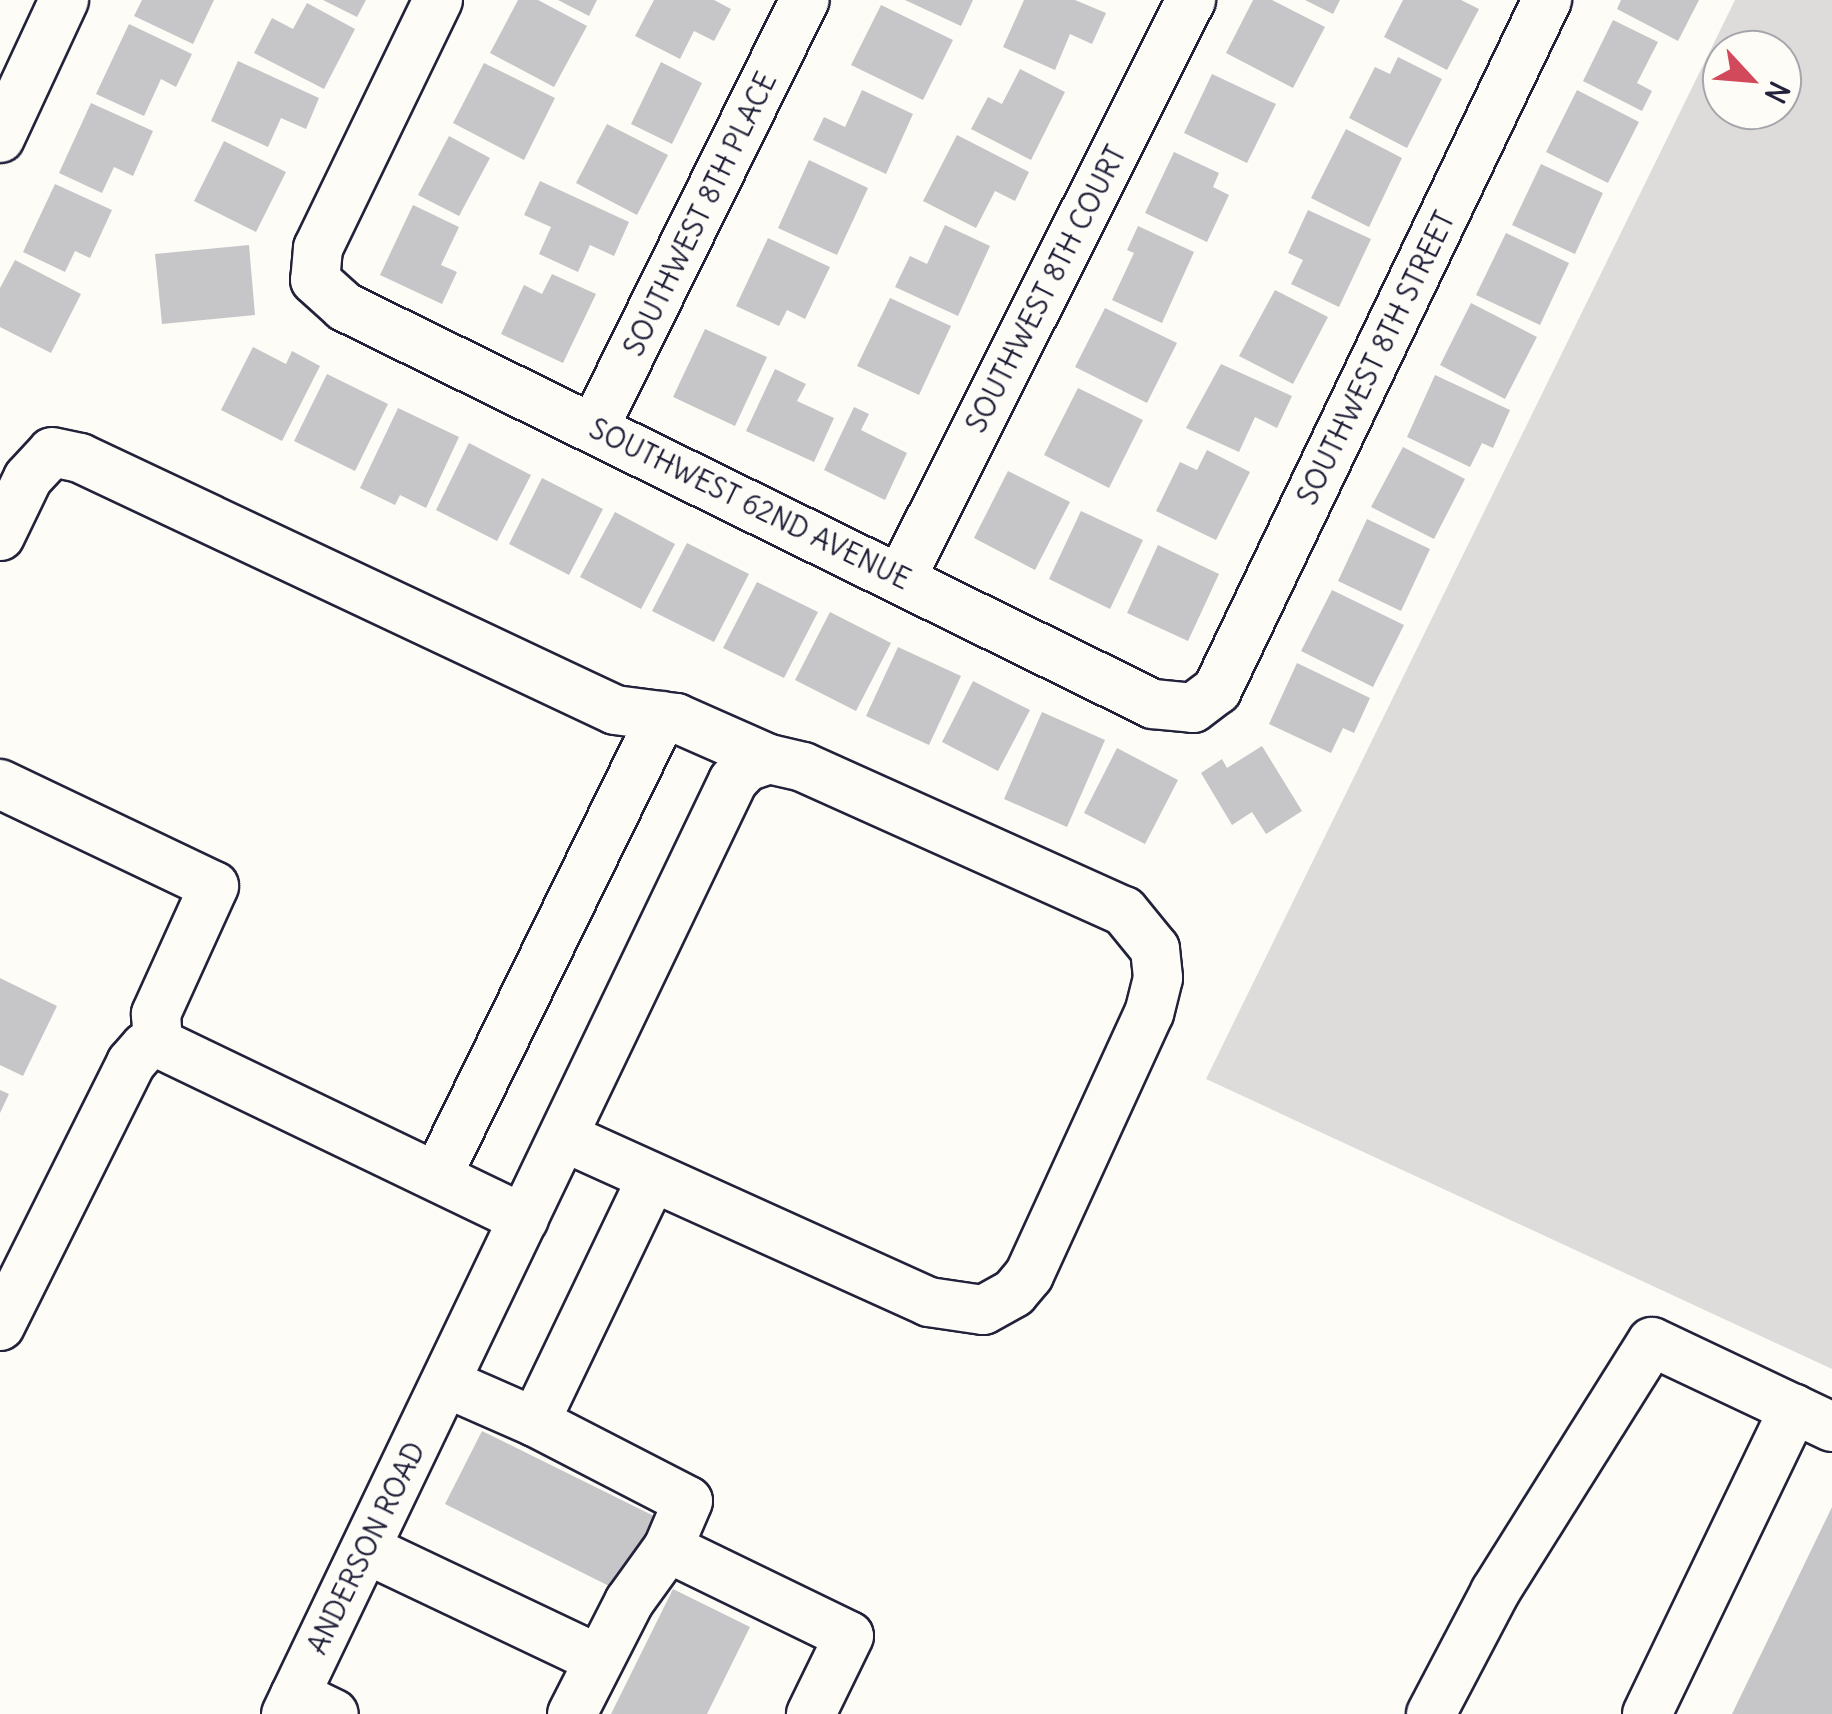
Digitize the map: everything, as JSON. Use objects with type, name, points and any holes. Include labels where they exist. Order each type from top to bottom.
[{"type":"street","points":[[0,138],[64,0]]},
{"type":"street","name":"SOUTHWEST 62ND AVENUE","points":[[438,0],[318,248],[315,280],[345,307],[1152,704],[1193,708]]},
{"type":"street","name":"SOUTHWEST 8TH PLACE","points":[[594,428],[805,0]]},
{"type":"street","name":"SOUTHWEST 8TH COURT","points":[[901,578],[1191,0]]},
{"type":"street","name":"SOUTHWEST 8TH STREET","points":[[1193,708],[1217,690],[1548,0]]},
{"type":"street","points":[[0,536],[28,478],[52,452],[80,458],[615,710],[662,716],[769,759],[803,767],[1124,910],[1155,949],[1158,978],[1149,1013],[1029,1275],[1014,1293],[983,1310],[929,1302],[564,1137]]},
{"type":"street","points":[[437,1176],[662,716]]},
{"type":"street","name":"ANDERSON ROAD","points":[[305,1708],[366,1549],[733,781],[746,768],[769,759]]},
{"type":"street","points":[[0,784],[214,886],[156,1014],[158,1042]]},
{"type":"street","points":[[0,1326],[131,1062],[144,1047],[158,1042],[524,1219]]},
{"type":"street","points":[[535,1422],[652,1178]]},
{"type":"street","points":[[1431,1714],[1495,1592],[1652,1342],[1813,1418],[1647,1714]]},
{"type":"street","points":[[446,1382],[535,1422],[688,1501],[668,1548],[628,1602],[572,1714]]},
{"type":"street","points":[[668,1548],[849,1636],[811,1714]]},
{"type":"street","points":[[366,1549],[598,1659]]},
{"type":"shaded area","points":[[1735,0],[1832,0],[1832,1369],[1206,1079],[1702,67],[1702,130],[1802,130],[1802,30],[1720,30]]},
{"type":"building","points":[[142,0],[214,0],[193,44],[134,16]]},
{"type":"building","points":[[323,0],[366,0],[357,17]]},
{"type":"building","points":[[518,0],[538,0],[587,26],[554,87],[490,53]]},
{"type":"building","points":[[558,0],[597,0],[589,16]]},
{"type":"building","points":[[654,0],[714,0],[731,9],[714,41],[694,31],[680,59],[635,36]]},
{"type":"building","points":[[905,0],[973,0],[961,26]]},
{"type":"building","points":[[1024,0],[1075,0],[1106,13],[1092,44],[1070,34],[1055,70],[1003,47]]},
{"type":"building","points":[[1253,0],[1272,0],[1325,27],[1293,88],[1226,53]]},
{"type":"building","points":[[1305,0],[1340,0],[1333,14]]},
{"type":"building","points":[[1403,0],[1461,0],[1479,9],[1447,70],[1384,37]]},
{"type":"building","points":[[1621,0],[1699,0],[1678,41],[1617,9]]},
{"type":"building","points":[[307,3],[355,29],[324,89],[254,53],[272,18],[293,29]]},
{"type":"building","points":[[881,5],[953,40],[923,100],[851,65]]},
{"type":"building","points":[[1613,20],[1658,42],[1637,83],[1652,91],[1642,111],[1583,81]]},
{"type":"building","points":[[129,24],[192,54],[176,87],[161,79],[144,116],[96,94]]},
{"type":"building","points":[[1398,57],[1442,79],[1407,148],[1349,118],[1375,67],[1390,74]]},
{"type":"building","points":[[238,61],[319,98],[306,129],[281,118],[268,147],[211,121]]},
{"type":"building","points":[[661,62],[702,83],[672,144],[631,124]]},
{"type":"building","points":[[484,63],[555,98],[524,160],[453,123]]},
{"type":"building","points":[[1020,69],[1065,92],[1031,160],[971,129],[988,97],[1002,104]]},
{"type":"building","points":[[1212,74],[1276,104],[1247,163],[1184,133]]},
{"type":"building","points":[[862,90],[913,114],[886,174],[813,140],[824,117],[845,127]]},
{"type":"building","points":[[1577,90],[1639,122],[1608,183],[1546,152]]},
{"type":"building","points":[[91,103],[153,131],[133,176],[114,167],[102,193],[59,173]]},
{"type":"building","points":[[607,124],[668,155],[637,215],[576,183]]},
{"type":"building","points":[[1346,129],[1402,158],[1369,227],[1311,198]]},
{"type":"building","points":[[957,135],[1029,172],[1015,201],[995,191],[976,228],[923,201]]},
{"type":"building","points":[[449,136],[490,158],[459,216],[418,195]]},
{"type":"building","points":[[224,141],[286,172],[256,232],[194,201]]},
{"type":"building","points":[[1174,152],[1219,173],[1213,187],[1229,195],[1207,242],[1145,213]]},
{"type":"building","points":[[809,160],[868,188],[837,255],[778,228]]},
{"type":"building","points":[[1541,164],[1603,193],[1575,254],[1512,225]]},
{"type":"building","points":[[540,181],[629,222],[614,256],[590,245],[578,272],[539,254],[551,227],[524,215]]},
{"type":"building","points":[[55,184],[112,210],[90,258],[75,251],[65,272],[23,252]]},
{"type":"building","points":[[413,205],[459,227],[441,265],[457,272],[442,304],[380,275]]},
{"type":"building","points":[[1308,210],[1371,239],[1339,307],[1291,284],[1303,260],[1288,253]]},
{"type":"building","points":[[945,225],[990,246],[958,316],[895,287],[910,256],[927,264]]},
{"type":"building","points":[[1138,226],[1194,252],[1162,323],[1112,300],[1134,253],[1127,250]]},
{"type":"building","points":[[1506,233],[1569,263],[1540,325],[1476,295]]},
{"type":"building","points":[[768,238],[830,267],[805,319],[787,310],[779,326],[736,306]]},
{"type":"building","points":[[249,245],[255,315],[162,324],[155,254]]},
{"type":"building","points":[[15,260],[81,294],[51,353],[0,327],[0,288]]},
{"type":"building","points":[[552,274],[596,294],[563,363],[501,334],[524,285],[542,294]]},
{"type":"building","points":[[1275,290],[1328,317],[1293,384],[1239,356]]},
{"type":"building","points":[[890,298],[951,326],[919,395],[857,366]]},
{"type":"building","points":[[1471,303],[1537,337],[1505,399],[1440,365]]},
{"type":"building","points":[[1105,308],[1177,343],[1147,403],[1075,367]]},
{"type":"building","points":[[705,329],[767,357],[735,426],[673,397]]},
{"type":"building","points":[[253,347],[286,364],[292,351],[320,366],[282,441],[221,410]]},
{"type":"building","points":[[1221,364],[1292,396],[1277,428],[1255,417],[1239,452],[1186,428]]},
{"type":"building","points":[[775,369],[806,384],[797,401],[834,418],[814,462],[746,431]]},
{"type":"building","points":[[327,374],[388,404],[355,471],[294,441]]},
{"type":"building","points":[[1435,375],[1510,410],[1493,448],[1482,443],[1470,467],[1407,437]]},
{"type":"building","points":[[1078,388],[1143,420],[1109,488],[1044,455]]},
{"type":"building","points":[[854,407],[869,414],[861,430],[907,453],[885,500],[824,470]]},
{"type":"building","points":[[398,408],[459,437],[426,508],[400,495],[395,505],[360,488]]},
{"type":"building","points":[[469,443],[531,475],[497,541],[436,510]]},
{"type":"building","points":[[1403,447],[1465,479],[1434,539],[1371,507]]},
{"type":"building","points":[[1207,450],[1250,472],[1216,540],[1156,511],[1180,462],[1197,470]]},
{"type":"building","points":[[1008,471],[1070,502],[1035,570],[974,538]]},
{"type":"building","points":[[542,478],[603,509],[569,575],[509,544]]},
{"type":"building","points":[[1081,511],[1143,540],[1110,609],[1049,579]]},
{"type":"building","points":[[615,512],[675,544],[641,609],[580,577]]},
{"type":"building","points":[[1367,519],[1430,549],[1401,611],[1338,581]]},
{"type":"building","points":[[687,543],[749,574],[714,642],[652,611]]},
{"type":"building","points":[[1158,545],[1219,574],[1188,641],[1127,613]]},
{"type":"building","points":[[757,582],[818,612],[784,678],[723,648]]},
{"type":"building","points":[[1332,590],[1404,625],[1373,687],[1301,651]]},
{"type":"building","points":[[830,612],[891,643],[856,711],[795,680]]},
{"type":"building","points":[[898,647],[961,676],[929,745],[866,716]]},
{"type":"building","points":[[1297,663],[1370,698],[1354,733],[1343,728],[1331,753],[1269,724]]},
{"type":"building","points":[[973,681],[1030,710],[998,771],[942,742]]},
{"type":"building","points":[[1042,712],[1105,740],[1067,827],[1004,799]]},
{"type":"building","points":[[1262,746],[1302,811],[1266,834],[1252,812],[1232,825],[1201,773],[1222,759],[1227,768]]},
{"type":"building","points":[[1117,748],[1178,780],[1145,844],[1084,813]]},
{"type":"building","points":[[0,978],[57,1006],[23,1076],[0,1065]]},
{"type":"building","points":[[0,1090],[9,1094],[0,1113]]},
{"type":"building","points":[[482,1431],[654,1516],[617,1590],[445,1504]]},
{"type":"building","points":[[1832,1507],[1832,1714],[1732,1714]]},
{"type":"building","points":[[673,1589],[750,1627],[707,1714],[611,1714]]}]
